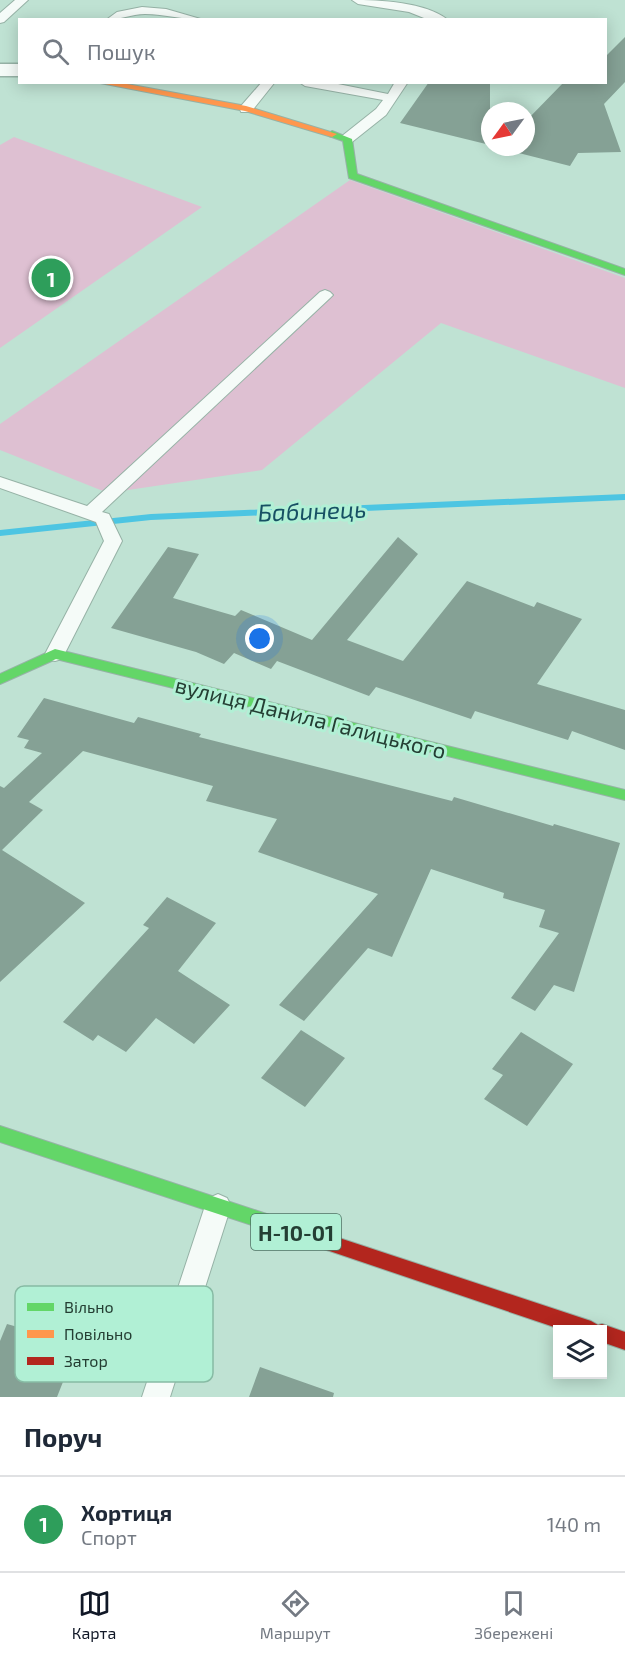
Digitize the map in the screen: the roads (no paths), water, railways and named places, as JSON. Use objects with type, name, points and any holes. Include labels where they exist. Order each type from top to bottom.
[{"type":"street","points":[[0,70],[18,70]]},
{"type":"street","points":[[110,84],[246,109],[347,139],[352,176],[625,272]]},
{"type":"street","points":[[0,679],[56,654]]},
{"type":"street","name":"вулиця Данила Галицького","points":[[56,654],[625,795]]},
{"type":"street","name":"Н-10-01","points":[[0,1134],[579,1325]]},
{"type":"street","points":[[607,1334],[625,1341]]},
{"type":"lane","points":[[0,19],[22,0]]},
{"type":"lane","points":[[358,0],[411,9],[436,18]]},
{"type":"lane","points":[[150,11],[161,1]]},
{"type":"lane","points":[[116,18],[129,11],[150,11],[187,18]]},
{"type":"lane","points":[[246,109],[267,84]]},
{"type":"lane","points":[[316,84],[391,98]]},
{"type":"lane","points":[[347,139],[381,112],[401,84]]},
{"type":"lane","points":[[96,516],[325,295]]},
{"type":"lane","points":[[0,482],[96,516],[113,541],[56,654]]},
{"type":"lane","points":[[192,1286],[218,1206]]},
{"type":"lane","points":[[156,1397],[161,1382]]},
{"type":"waterway","name":"Бабинець","points":[[0,533],[151,517],[625,497]]},
{"type":"place","name":"Хортиця","points":[[51,278]]}]
